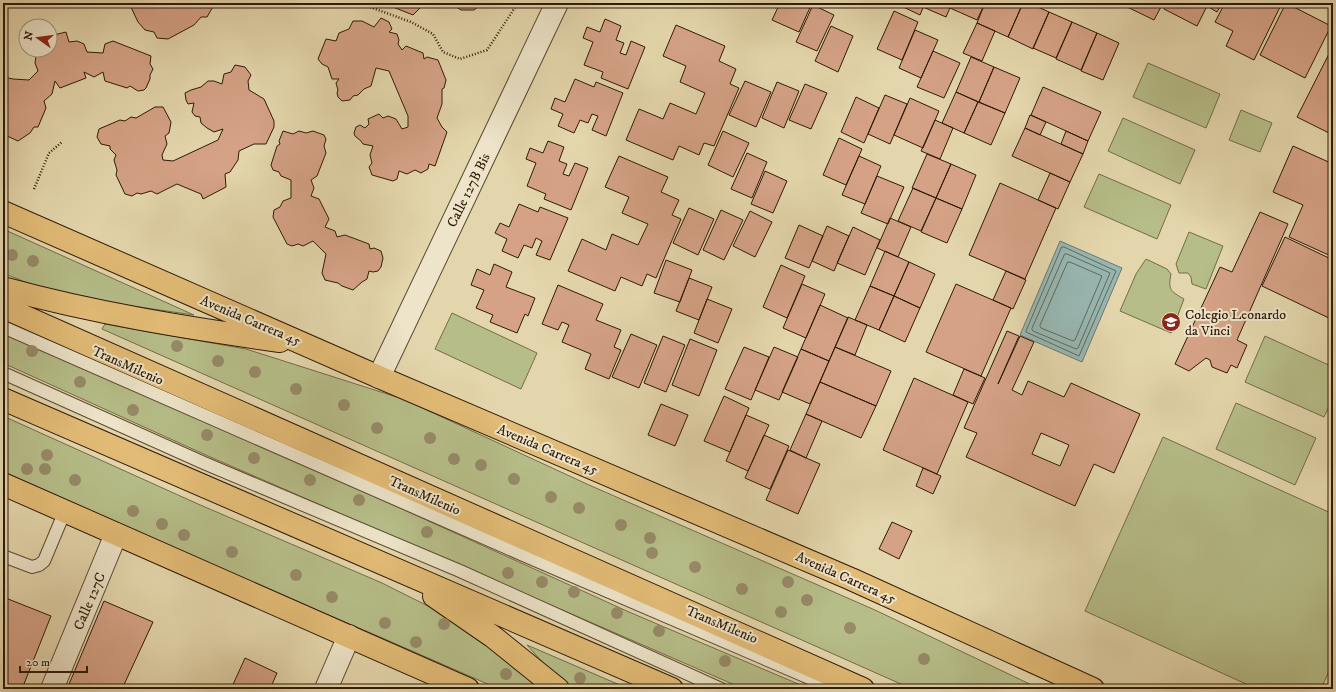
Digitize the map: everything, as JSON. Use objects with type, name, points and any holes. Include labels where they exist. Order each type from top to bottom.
[{"type":"highway","name":"Avenida Carrera 45","points":[[3,212],[379,377],[851,579],[1092,689]]},
{"type":"highway","points":[[3,288],[38,298],[188,328],[307,345]]},
{"type":"highway","points":[[3,307],[863,689]]},
{"type":"highway","points":[[3,399],[672,689]]},
{"type":"highway","points":[[3,484],[349,636],[460,687]]},
{"type":"highway","points":[[396,569],[492,636],[558,689]]},
{"type":"street","name":"Calle 127B Bis","points":[[379,377],[557,3]]},
{"type":"street","name":"Calle 127C","points":[[52,689],[116,534]]},
{"type":"street","points":[[326,689],[349,636]]},
{"type":"lane","name":"TransMilenio","points":[[3,327],[835,689]]},
{"type":"lane","points":[[3,373],[204,463],[460,571],[721,689]]},
{"type":"lane","points":[[3,556],[32,567],[39,565],[44,561],[65,511]]},
{"type":"path","points":[[359,3],[410,22],[433,34],[443,52],[460,59],[487,50],[518,3]]},
{"type":"path","points":[[34,190],[49,153],[62,142]]},
{"type":"green space","points":[[1148,63],[1220,94],[1206,128],[1133,97]]},
{"type":"green space","points":[[1241,110],[1272,123],[1260,152],[1229,140]]},
{"type":"green space","points":[[1123,118],[1195,150],[1180,184],[1108,151]]},
{"type":"green space","points":[[1099,174],[1171,205],[1157,239],[1084,207]]},
{"type":"green space","points":[[3,229],[194,315],[57,295],[3,273]]},
{"type":"green space","points":[[1189,232],[1223,246],[1206,289],[1192,284],[1191,277],[1188,273],[1179,273],[1176,264]]},
{"type":"green space","points":[[1146,259],[1167,269],[1171,274],[1171,290],[1184,299],[1171,333],[1120,311],[1136,274]]},
{"type":"green space","points":[[452,313],[537,353],[521,389],[435,349]]},
{"type":"green space","points":[[105,324],[246,349],[403,399],[589,485],[875,610],[1040,689],[912,689],[102,329]]},
{"type":"green space","points":[[3,333],[334,478],[629,612],[810,689],[744,689],[208,456],[3,363]]},
{"type":"green space","points":[[1265,336],[1333,367],[1333,398],[1324,417],[1245,382]]},
{"type":"green space","points":[[1236,403],[1316,438],[1295,485],[1216,449]]},
{"type":"green space","points":[[3,416],[198,504],[382,583],[432,608],[488,645],[542,689],[499,689],[3,476]]},
{"type":"green space","points":[[1163,437],[1333,514],[1333,662],[1321,689],[1257,689],[1085,611]]},
{"type":"green space","points":[[527,645],[629,689],[571,689],[559,681]]},
{"type":"water","points":[[1060,241],[1122,268],[1082,362],[1020,335]]},
{"type":"building","points":[[129,3],[215,3],[207,17],[201,17],[194,25],[168,39],[157,38],[154,32],[145,30],[138,22]]},
{"type":"building","points":[[383,3],[427,3],[413,15]]},
{"type":"building","points":[[450,3],[483,3],[474,10],[461,10]]},
{"type":"building","points":[[763,3],[778,3],[776,8]]},
{"type":"building","points":[[780,3],[812,3],[799,32],[772,20]]},
{"type":"building","points":[[897,3],[925,3],[920,15]]},
{"type":"building","points":[[925,3],[952,3],[946,17],[923,7]]},
{"type":"building","points":[[952,3],[985,3],[977,20],[950,8]]},
{"type":"building","points":[[985,3],[1023,3],[1008,37],[977,23]]},
{"type":"building","points":[[1023,3],[1029,3],[1049,12],[1033,49],[1008,37]]},
{"type":"building","points":[[1119,3],[1163,3],[1154,20]]},
{"type":"building","points":[[1167,3],[1222,3],[1217,12],[1207,6],[1197,26],[1164,9]]},
{"type":"building","points":[[1225,3],[1282,3],[1254,60],[1226,46],[1233,31],[1215,22]]},
{"type":"building","points":[[1286,3],[1331,26],[1305,78],[1260,55]]},
{"type":"building","points":[[813,5],[834,15],[817,51],[796,42]]},
{"type":"building","points":[[894,11],[918,22],[902,60],[877,49]]},
{"type":"building","points":[[1049,12],[1072,22],[1056,58],[1033,48]]},
{"type":"building","points":[[381,18],[389,22],[392,29],[389,32],[397,34],[399,40],[398,44],[402,50],[406,46],[423,53],[424,59],[427,57],[438,60],[446,80],[444,88],[442,89],[442,104],[437,118],[447,132],[435,166],[429,164],[428,169],[421,173],[415,170],[407,174],[399,171],[397,179],[393,181],[372,175],[369,167],[372,163],[370,155],[373,146],[363,144],[354,133],[356,127],[360,125],[365,128],[369,124],[368,119],[379,114],[383,118],[388,116],[396,119],[402,129],[408,127],[408,116],[389,71],[376,68],[371,86],[364,89],[358,95],[353,96],[350,100],[342,101],[338,97],[337,93],[338,90],[336,83],[339,79],[332,79],[328,67],[322,64],[318,59],[326,39],[336,41],[339,33],[349,29],[353,21],[362,21],[374,27]]},
{"type":"building","points":[[605,19],[621,26],[616,40],[624,43],[620,53],[626,55],[631,41],[645,47],[628,89],[601,78],[603,72],[584,65],[593,42],[583,38],[587,27],[600,32]]},
{"type":"building","points":[[1072,22],[1097,33],[1081,70],[1056,59]]},
{"type":"building","points":[[977,23],[995,31],[982,61],[963,53]]},
{"type":"building","points":[[676,25],[725,46],[719,61],[736,69],[730,84],[739,88],[714,146],[704,143],[699,155],[679,146],[673,160],[626,140],[639,109],[663,119],[670,103],[696,114],[705,93],[680,82],[686,66],[663,56]]},
{"type":"building","points":[[831,26],[853,36],[838,72],[815,61]]},
{"type":"building","points":[[915,30],[938,40],[921,78],[899,68]]},
{"type":"building","points":[[66,32],[69,42],[77,41],[84,44],[87,52],[103,53],[105,44],[113,41],[151,56],[150,64],[153,69],[150,79],[144,90],[138,91],[130,86],[127,88],[105,81],[103,72],[94,77],[84,72],[86,78],[60,88],[55,81],[52,94],[44,101],[46,108],[38,127],[34,127],[30,133],[18,141],[7,136],[3,127],[3,80],[8,78],[29,80],[38,71],[35,63],[36,58],[58,58],[58,34]]},
{"type":"building","points":[[1097,33],[1119,43],[1103,80],[1081,71]]},
{"type":"building","points":[[1333,46],[1333,135],[1297,117]]},
{"type":"building","points":[[933,51],[960,63],[944,98],[917,87]]},
{"type":"building","points":[[971,57],[994,67],[979,102],[956,92]]},
{"type":"building","points":[[235,65],[245,67],[251,75],[248,81],[249,90],[264,99],[274,121],[274,127],[266,144],[254,144],[239,151],[238,160],[230,172],[225,174],[226,187],[203,199],[201,194],[177,184],[157,194],[151,191],[141,194],[137,193],[132,196],[125,194],[116,175],[117,170],[114,160],[116,155],[110,149],[110,146],[101,144],[97,137],[99,129],[120,120],[125,121],[131,117],[136,118],[155,107],[163,107],[171,122],[169,133],[165,136],[167,144],[162,155],[163,160],[173,161],[218,140],[223,129],[214,132],[201,123],[200,117],[195,116],[192,112],[194,103],[188,104],[185,93],[201,87],[208,81],[214,81],[222,84],[224,74],[231,72]]},
{"type":"building","points":[[994,67],[1020,78],[1005,113],[979,102]]},
{"type":"building","points":[[575,79],[594,87],[596,82],[623,93],[606,136],[592,130],[598,116],[592,114],[588,123],[580,120],[574,133],[558,126],[563,114],[551,109],[555,98],[565,102]]},
{"type":"building","points":[[745,81],[771,92],[756,127],[729,115]]},
{"type":"building","points":[[777,82],[799,91],[784,128],[762,118]]},
{"type":"building","points":[[805,84],[827,93],[811,129],[789,120]]},
{"type":"building","points":[[1043,87],[1101,112],[1088,141],[1031,115]]},
{"type":"building","points":[[956,92],[978,102],[964,133],[942,123]]},
{"type":"building","points":[[885,95],[907,104],[890,144],[868,134]]},
{"type":"building","points":[[856,97],[879,108],[864,143],[841,132]]},
{"type":"building","points":[[910,98],[939,111],[923,148],[894,135]]},
{"type":"building","points":[[978,102],[1005,113],[991,145],[964,133]]},
{"type":"building","points":[[1030,115],[1046,122],[1040,135],[1025,128]]},
{"type":"building","points":[[935,120],[953,128],[940,159],[921,151]]},
{"type":"building","points":[[1025,128],[1083,154],[1070,182],[1012,156]]},
{"type":"building","points":[[283,131],[293,134],[299,131],[306,133],[313,131],[324,135],[326,139],[324,146],[326,153],[317,176],[311,180],[314,188],[311,196],[319,199],[329,219],[325,227],[335,231],[337,237],[345,235],[369,244],[370,249],[374,248],[381,251],[383,258],[381,267],[378,271],[369,271],[367,279],[353,290],[338,283],[325,280],[322,273],[326,254],[313,241],[303,246],[298,244],[292,246],[287,244],[273,217],[274,210],[280,207],[283,201],[291,198],[291,180],[281,176],[279,172],[273,170],[271,165],[277,146],[280,144],[279,141]]},
{"type":"building","points":[[723,131],[749,143],[733,177],[708,165]]},
{"type":"building","points":[[1066,131],[1088,141],[1083,154],[1061,144]]},
{"type":"building","points":[[839,138],[862,149],[846,185],[823,175]]},
{"type":"building","points":[[548,141],[564,147],[559,161],[567,164],[563,174],[569,176],[575,163],[588,168],[571,210],[544,199],[546,194],[527,186],[536,163],[526,159],[530,148],[543,153]]},
{"type":"building","points":[[1293,146],[1333,164],[1333,257],[1289,237],[1303,205],[1273,192]]},
{"type":"building","points":[[747,153],[767,162],[752,198],[731,189]]},
{"type":"building","points":[[927,154],[951,164],[936,198],[912,188]]},
{"type":"building","points":[[619,156],[668,177],[661,192],[679,200],[672,215],[681,219],[656,278],[647,274],[642,286],[621,277],[615,291],[568,271],[582,239],[606,250],[612,234],[638,245],[648,224],[622,213],[629,197],[605,187]]},
{"type":"building","points":[[859,156],[881,166],[865,204],[842,195]]},
{"type":"building","points":[[951,164],[976,175],[962,209],[936,198]]},
{"type":"building","points":[[765,171],[787,181],[773,213],[751,204]]},
{"type":"building","points":[[1050,173],[1070,182],[1058,209],[1038,200]]},
{"type":"building","points":[[877,176],[904,187],[888,224],[861,213]]},
{"type":"building","points":[[1000,183],[1056,208],[1025,279],[969,255]]},
{"type":"building","points":[[913,188],[936,198],[921,231],[898,221]]},
{"type":"building","points":[[936,198],[962,209],[947,243],[921,232]]},
{"type":"building","points":[[519,204],[538,212],[540,207],[568,218],[550,260],[536,255],[542,241],[536,238],[532,248],[524,245],[518,258],[502,251],[507,239],[495,233],[500,223],[509,227]]},
{"type":"building","points":[[689,208],[714,219],[698,255],[673,243]]},
{"type":"building","points":[[721,210],[743,220],[724,260],[703,250]]},
{"type":"building","points":[[750,211],[772,222],[755,257],[733,246]]},
{"type":"building","points":[[1260,212],[1288,224],[1237,340],[1247,345],[1237,368],[1231,365],[1227,373],[1212,367],[1210,360],[1206,358],[1189,371],[1175,364],[1220,267],[1232,272]]},
{"type":"building","points":[[890,218],[911,227],[898,257],[877,248]]},
{"type":"building","points":[[799,225],[823,236],[809,268],[785,258]]},
{"type":"building","points":[[827,226],[849,236],[834,271],[812,261]]},
{"type":"building","points":[[853,227],[880,240],[865,275],[837,263]]},
{"type":"building","points":[[1285,237],[1333,260],[1333,320],[1262,286]]},
{"type":"building","points":[[885,251],[909,262],[894,296],[870,286]]},
{"type":"building","points":[[666,260],[692,270],[680,302],[654,293]]},
{"type":"building","points":[[909,262],[935,274],[920,308],[894,296]]},
{"type":"building","points":[[494,264],[512,272],[506,287],[535,298],[528,316],[525,314],[517,333],[490,322],[493,315],[476,308],[484,290],[471,285],[477,269],[490,275]]},
{"type":"building","points":[[781,265],[805,276],[787,318],[763,307]]},
{"type":"building","points":[[1006,271],[1026,280],[1013,309],[993,300]]},
{"type":"building","points":[[689,278],[712,287],[699,320],[676,311]]},
{"type":"building","points":[[802,284],[825,294],[806,338],[783,328]]},
{"type":"building","points":[[956,284],[1011,308],[981,376],[926,352]]},
{"type":"building","points":[[558,285],[603,304],[596,320],[621,330],[614,347],[621,350],[609,379],[585,369],[591,354],[562,342],[569,325],[562,322],[558,330],[542,324]]},
{"type":"building","points":[[870,286],[894,296],[879,330],[855,320]]},
{"type":"building","points":[[894,296],[920,308],[905,342],[879,330]]},
{"type":"building","points":[[707,299],[732,309],[718,343],[694,333]]},
{"type":"building","points":[[820,305],[848,318],[829,361],[801,349]]},
{"type":"building","points":[[848,317],[867,325],[855,355],[835,347]]},
{"type":"building","points":[[1007,331],[1019,336],[998,384],[1020,336],[1034,342],[1012,390],[1022,395],[1028,381],[1064,397],[1071,383],[1140,414],[1114,473],[1094,464],[1075,506],[966,457],[977,433],[964,428]],"holes":[[[1041,433],[1069,445],[1060,466],[1032,454]]]},
{"type":"building","points":[[631,334],[657,345],[639,388],[612,377]]},
{"type":"building","points":[[663,336],[685,345],[666,392],[644,383]]},
{"type":"building","points":[[690,339],[717,350],[699,396],[672,385]]},
{"type":"building","points":[[744,347],[769,357],[751,400],[725,389]]},
{"type":"building","points":[[774,347],[798,357],[779,400],[755,390]]},
{"type":"building","points":[[835,347],[891,371],[876,406],[820,382]]},
{"type":"building","points":[[801,349],[829,361],[810,404],[782,392]]},
{"type":"building","points":[[964,369],[985,378],[973,404],[953,395]]},
{"type":"building","points":[[914,378],[968,402],[937,474],[883,450]]},
{"type":"building","points":[[820,382],[876,406],[861,438],[806,414]]},
{"type":"building","points":[[724,396],[749,408],[730,452],[704,441]]},
{"type":"building","points":[[661,404],[688,415],[675,446],[648,435]]},
{"type":"building","points":[[806,414],[822,421],[806,458],[790,450]]},
{"type":"building","points":[[746,415],[769,425],[748,471],[726,461]]},
{"type":"building","points":[[764,435],[789,446],[770,489],[745,478]]},
{"type":"building","points":[[788,450],[820,464],[798,514],[766,500]]},
{"type":"building","points":[[923,468],[941,476],[933,494],[916,486]]},
{"type":"building","points":[[892,522],[912,531],[899,559],[879,549]]},
{"type":"building","points":[[3,597],[51,616],[22,689],[3,689]]},
{"type":"building","points":[[104,601],[153,622],[122,689],[67,689]]},
{"type":"building","points":[[245,658],[277,673],[270,689],[231,689]]},
{"type":"place","name":"Colegio Leonardo da Vinci","points":[[1171,322]]}]
